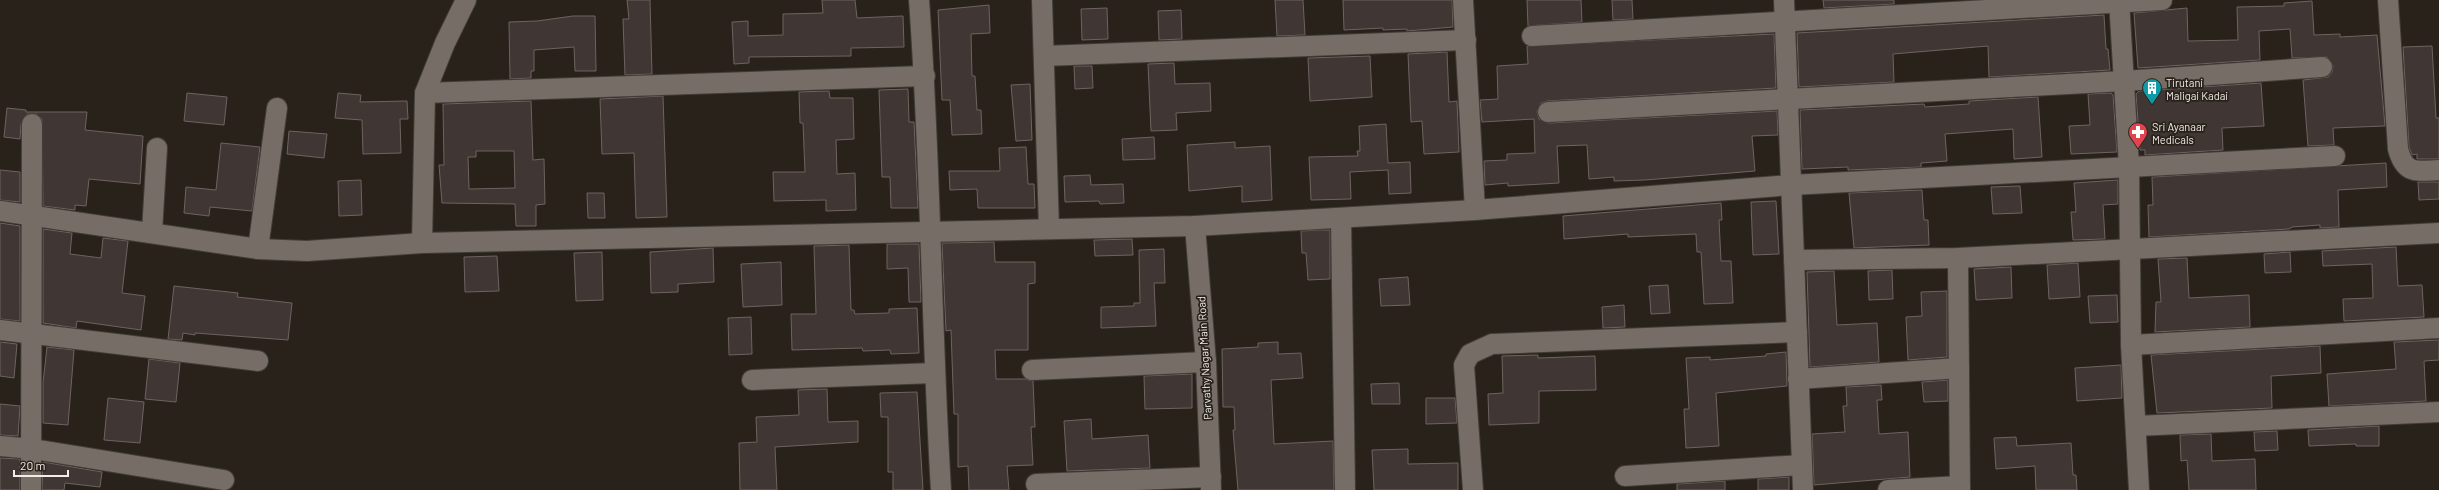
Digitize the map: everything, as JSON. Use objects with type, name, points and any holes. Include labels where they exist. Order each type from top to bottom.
[{"type":"street","points":[[422,244],[425,93],[445,43],[466,0]]},
{"type":"street","points":[[919,0],[925,76],[934,373],[941,490]]},
{"type":"street","points":[[1042,0],[1048,229]]},
{"type":"street","points":[[1463,0],[1474,210]]},
{"type":"street","points":[[1784,0],[1803,490]]},
{"type":"street","points":[[1532,36],[1786,23],[2119,1],[2162,0]]},
{"type":"street","points":[[2388,0],[2398,150],[2401,161],[2406,168],[2413,170],[2439,170]]},
{"type":"street","points":[[2119,1],[2129,166],[2131,345],[2139,490]]},
{"type":"street","points":[[1044,56],[1466,40]]},
{"type":"street","points":[[1548,112],[2124,81],[2322,67]]},
{"type":"street","points":[[425,93],[925,76]]},
{"type":"street","points":[[258,249],[277,108]]},
{"type":"street","points":[[31,490],[32,449],[30,333],[32,124]]},
{"type":"street","points":[[152,232],[158,148]]},
{"type":"street","points":[[0,211],[32,214],[258,249],[307,251],[422,244],[1195,226],[1474,210],[1791,185],[2335,156]]},
{"type":"street","points":[[1341,218],[1345,490]]},
{"type":"street","name":"Parvathy Nagar Main Road","points":[[1195,226],[1206,362],[1211,483]]},
{"type":"street","points":[[1794,260],[1958,258],[2131,250],[2439,232]]},
{"type":"street","points":[[1888,490],[1960,488],[1958,258]]},
{"type":"street","points":[[2131,345],[2439,328]]},
{"type":"street","points":[[0,330],[258,360]]},
{"type":"street","points":[[1473,490],[1464,364],[1470,354],[1492,344],[1796,332]]},
{"type":"street","points":[[1032,370],[1206,362]]},
{"type":"street","points":[[1798,378],[1959,368]]},
{"type":"street","points":[[752,380],[934,373]]},
{"type":"street","points":[[2136,426],[2439,412]]},
{"type":"street","points":[[0,446],[32,449],[224,480]]},
{"type":"street","points":[[1625,476],[1802,465]]},
{"type":"street","points":[[1036,484],[1211,483]]},
{"type":"building","points":[[627,0],[650,0],[652,74],[625,75],[623,19],[629,19]]},
{"type":"building","points":[[822,0],[855,0],[857,18],[903,16],[904,47],[851,48],[851,56],[749,57],[749,63],[734,64],[732,22],[748,21],[748,36],[783,35],[783,14],[823,13]]},
{"type":"building","points":[[1275,0],[1303,0],[1305,35],[1277,36]]},
{"type":"building","points":[[1343,0],[1452,0],[1453,27],[1407,31],[1407,29],[1383,30],[1383,28],[1344,30]]},
{"type":"building","points":[[1527,0],[1581,0],[1582,22],[1528,26]]},
{"type":"building","points":[[1612,0],[1632,0],[1633,19],[1613,20]]},
{"type":"building","points":[[1823,0],[1894,0],[1894,4],[1824,8]]},
{"type":"building","points":[[2312,1],[2314,35],[2340,34],[2340,37],[2377,35],[2385,126],[2333,128],[2334,145],[2308,146],[2303,80],[2328,77],[2332,72],[2333,66],[2327,57],[2292,58],[2290,29],[2259,31],[2260,60],[2138,68],[2134,13],[2187,8],[2188,41],[2238,40],[2237,7],[2284,6],[2284,3]]},
{"type":"building","points":[[989,5],[990,33],[971,34],[972,76],[975,76],[977,110],[981,110],[982,134],[952,135],[950,100],[942,100],[938,10]]},
{"type":"building","points":[[1107,8],[1108,39],[1082,40],[1081,9]]},
{"type":"building","points":[[1181,10],[1182,39],[1159,40],[1158,11]]},
{"type":"building","points":[[2104,15],[2106,49],[2108,49],[2110,70],[1989,77],[1988,46],[1893,54],[1894,82],[1799,87],[1797,33]]},
{"type":"building","points":[[573,16],[595,16],[596,71],[575,71],[574,47],[534,50],[534,71],[531,71],[531,78],[510,79],[509,22],[537,21]]},
{"type":"building","points":[[1774,34],[1776,88],[1547,101],[1541,103],[1537,112],[1539,119],[1549,123],[1777,111],[1778,135],[1752,136],[1755,171],[1645,180],[1614,181],[1614,177],[1589,179],[1587,145],[1557,146],[1559,183],[1508,186],[1508,183],[1485,185],[1484,161],[1507,160],[1507,154],[1535,153],[1534,119],[1482,122],[1480,100],[1498,99],[1497,66],[1528,64],[1527,46]]},
{"type":"building","points":[[2432,46],[2436,118],[2439,118],[2439,159],[2417,159],[2417,154],[2412,155],[2409,147],[2403,47]]},
{"type":"building","points":[[1447,52],[1449,102],[1457,101],[1459,152],[1424,154],[1422,121],[1411,122],[1408,54]]},
{"type":"building","points":[[1370,56],[1372,97],[1310,101],[1308,58]]},
{"type":"building","points":[[1174,63],[1175,84],[1210,83],[1211,111],[1176,113],[1177,130],[1151,131],[1148,64]]},
{"type":"building","points":[[1074,66],[1092,66],[1093,88],[1075,89]]},
{"type":"building","points":[[2261,83],[2264,126],[2222,128],[2223,150],[2145,155],[2145,150],[2140,150],[2136,94],[2139,91]]},
{"type":"building","points":[[1030,84],[1032,140],[1016,141],[1011,85]]},
{"type":"building","points":[[908,89],[909,122],[914,122],[918,208],[891,208],[890,177],[882,177],[879,90]]},
{"type":"building","points":[[829,91],[830,98],[853,98],[854,139],[836,140],[837,174],[855,173],[856,210],[826,211],[826,200],[774,201],[773,172],[805,172],[803,123],[800,123],[799,92]]},
{"type":"building","points":[[187,93],[227,97],[224,125],[184,121]]},
{"type":"building","points":[[338,93],[361,95],[360,102],[407,101],[408,119],[400,119],[401,153],[363,154],[362,120],[335,118]]},
{"type":"building","points":[[2111,93],[2113,95],[2117,152],[2071,154],[2069,126],[2090,125],[2088,94]]},
{"type":"building","points":[[663,96],[667,217],[636,218],[634,153],[602,154],[600,99]]},
{"type":"building","points":[[2038,97],[2042,157],[2014,159],[2013,129],[1945,134],[1947,161],[1921,163],[1921,167],[1848,170],[1848,167],[1802,169],[1800,110],[1924,104],[1925,107],[1969,104],[1969,101]]},
{"type":"building","points":[[531,101],[533,160],[544,159],[545,204],[536,205],[536,226],[516,226],[515,204],[442,203],[439,165],[444,165],[443,104]],"holes":[[[476,151],[514,151],[515,188],[469,189],[468,157],[476,157]]]},
{"type":"building","points":[[7,108],[26,110],[26,112],[87,112],[85,130],[143,136],[140,184],[89,179],[86,206],[75,205],[75,210],[43,206],[42,119],[37,114],[27,114],[21,124],[20,139],[4,137]]},
{"type":"building","points":[[1386,124],[1388,163],[1410,162],[1411,193],[1389,194],[1388,170],[1350,172],[1351,199],[1311,200],[1309,157],[1358,156],[1357,151],[1360,151],[1359,126]]},
{"type":"building","points":[[289,131],[327,134],[324,158],[287,154]]},
{"type":"building","points":[[1154,137],[1155,159],[1123,160],[1122,139]]},
{"type":"building","points":[[1235,142],[1235,148],[1270,146],[1272,200],[1242,202],[1242,186],[1189,191],[1187,145]]},
{"type":"building","points":[[221,143],[260,147],[252,211],[210,207],[209,216],[184,213],[186,187],[216,190]]},
{"type":"building","points":[[1026,147],[1028,184],[1034,184],[1035,208],[978,208],[977,189],[950,190],[949,171],[1000,171],[999,148]]},
{"type":"building","points":[[2386,163],[2387,187],[2338,190],[2339,227],[2320,228],[2320,225],[2292,227],[2289,229],[2149,237],[2148,205],[2153,205],[2152,177]]},
{"type":"building","points":[[0,170],[20,172],[20,202],[0,200]]},
{"type":"building","points":[[1090,175],[1091,185],[1123,184],[1124,203],[1100,204],[1099,201],[1065,202],[1064,176]]},
{"type":"building","points":[[361,180],[362,215],[339,216],[338,181]]},
{"type":"building","points":[[2118,180],[2118,204],[2103,205],[2105,239],[2073,240],[2071,212],[2076,212],[2074,183]]},
{"type":"building","points":[[2418,182],[2439,182],[2439,199],[2419,200]]},
{"type":"building","points":[[2020,186],[2022,213],[1993,214],[1991,187]]},
{"type":"building","points":[[1922,190],[1924,220],[1928,220],[1929,245],[1854,248],[1849,193]]},
{"type":"building","points":[[587,193],[604,193],[605,218],[588,218]]},
{"type":"building","points":[[1776,201],[1779,254],[1753,255],[1751,202]]},
{"type":"building","points":[[1721,203],[1722,220],[1719,220],[1721,261],[1731,261],[1733,303],[1704,304],[1701,252],[1697,252],[1696,234],[1628,237],[1628,234],[1564,239],[1563,216]]},
{"type":"building","points":[[0,223],[20,226],[20,321],[0,319]]},
{"type":"building","points":[[43,229],[72,233],[70,254],[101,258],[103,238],[128,241],[122,293],[145,296],[141,330],[77,321],[76,328],[43,323]]},
{"type":"building","points":[[1330,230],[1330,279],[1308,280],[1306,253],[1302,253],[1301,231]]},
{"type":"building","points":[[1132,239],[1133,255],[1095,256],[1094,240]]},
{"type":"building","points":[[994,242],[995,262],[1035,262],[1035,283],[1028,284],[1028,350],[995,350],[996,379],[1025,379],[1033,381],[1035,427],[1031,427],[1033,465],[1007,466],[1009,490],[969,490],[968,466],[958,467],[958,414],[954,414],[951,330],[946,331],[942,243]]},
{"type":"building","points":[[887,244],[919,244],[921,302],[909,302],[908,268],[887,269]]},
{"type":"building","points":[[849,245],[851,310],[854,310],[855,314],[889,313],[889,309],[917,308],[919,353],[891,354],[890,350],[863,351],[862,348],[792,350],[791,314],[816,314],[814,246]]},
{"type":"building","points":[[2396,247],[2398,286],[2422,285],[2424,317],[2344,321],[2343,299],[2373,298],[2372,264],[2323,266],[2322,251]]},
{"type":"building","points":[[713,248],[714,282],[678,284],[678,292],[651,293],[650,252]]},
{"type":"building","points":[[1164,249],[1165,283],[1154,283],[1156,326],[1101,328],[1101,307],[1134,306],[1134,303],[1140,303],[1139,250]]},
{"type":"building","points":[[602,252],[603,300],[576,301],[574,253]]},
{"type":"building","points":[[2290,252],[2291,272],[2265,273],[2264,254]]},
{"type":"building","points":[[497,256],[499,291],[465,292],[464,257]]},
{"type":"building","points":[[2187,258],[2189,298],[2249,295],[2250,327],[2155,332],[2156,302],[2161,302],[2158,259]]},
{"type":"building","points":[[781,262],[782,305],[743,307],[741,264]]},
{"type":"building","points":[[2078,263],[2080,297],[2049,299],[2047,265]]},
{"type":"building","points":[[2011,267],[2012,298],[1976,300],[1974,269]]},
{"type":"building","points":[[1892,270],[1893,299],[1869,300],[1868,271]]},
{"type":"building","points":[[1834,271],[1837,325],[1877,323],[1879,362],[1810,367],[1807,272]]},
{"type":"building","points":[[1408,277],[1410,305],[1381,306],[1379,279]]},
{"type":"building","points":[[1668,285],[1670,313],[1651,314],[1649,286]]},
{"type":"building","points":[[174,286],[238,293],[237,297],[292,303],[288,340],[195,333],[195,335],[183,333],[182,340],[168,339]]},
{"type":"building","points":[[1947,291],[1947,357],[1908,360],[1906,317],[1922,316],[1921,292]]},
{"type":"building","points":[[2117,295],[2118,322],[2090,323],[2088,296]]},
{"type":"building","points":[[1624,305],[1625,327],[1603,328],[1602,307]]},
{"type":"building","points":[[751,317],[752,354],[729,355],[728,318]]},
{"type":"building","points":[[2439,340],[2439,360],[2424,361],[2426,401],[2329,406],[2327,374],[2396,369],[2394,342]]},
{"type":"building","points":[[0,342],[17,344],[14,378],[0,376]]},
{"type":"building","points":[[1278,342],[1278,354],[1301,353],[1303,378],[1271,380],[1274,444],[1333,441],[1334,490],[1238,490],[1233,430],[1235,430],[1234,407],[1223,407],[1222,349],[1258,347],[1258,343]]},
{"type":"building","points":[[2320,346],[2321,373],[2271,376],[2272,408],[2157,413],[2151,355]]},
{"type":"building","points":[[47,347],[74,350],[68,425],[43,423],[43,383]]},
{"type":"building","points":[[1786,352],[1787,386],[1716,393],[1719,446],[1686,448],[1684,409],[1689,409],[1686,358],[1710,357],[1710,360],[1766,356],[1766,354]]},
{"type":"building","points":[[1538,355],[1538,358],[1595,356],[1596,390],[1539,391],[1539,423],[1489,425],[1488,394],[1503,393],[1502,356]]},
{"type":"building","points":[[149,359],[180,363],[176,402],[145,399]]},
{"type":"building","points":[[2121,365],[2122,398],[2077,401],[2075,368]]},
{"type":"building","points":[[1192,374],[1192,408],[1145,409],[1144,376]]},
{"type":"building","points":[[1948,380],[1948,401],[1924,402],[1922,382]]},
{"type":"building","points":[[1399,383],[1400,404],[1372,404],[1371,384]]},
{"type":"building","points":[[1881,385],[1882,400],[1877,400],[1879,434],[1908,432],[1910,477],[1814,485],[1812,434],[1845,432],[1843,406],[1847,406],[1846,387]]},
{"type":"building","points":[[827,389],[828,422],[858,421],[858,442],[775,447],[777,490],[740,490],[739,443],[757,442],[756,417],[799,415],[798,390]]},
{"type":"building","points":[[917,392],[923,490],[893,490],[893,472],[888,472],[888,417],[881,417],[880,393]]},
{"type":"building","points":[[108,398],[144,402],[140,443],[104,440]]},
{"type":"building","points":[[1426,398],[1455,398],[1457,423],[1426,424]]},
{"type":"building","points":[[0,404],[20,406],[18,436],[0,435]]},
{"type":"building","points":[[1091,419],[1092,439],[1148,435],[1150,468],[1067,471],[1064,421]]},
{"type":"building","points":[[2379,426],[2379,446],[2356,446],[2356,444],[2309,446],[2308,430]]},
{"type":"building","points":[[2277,431],[2278,450],[2255,451],[2254,432]]},
{"type":"building","points":[[2211,434],[2212,461],[2255,459],[2256,490],[2189,490],[2187,460],[2181,461],[2180,435]]},
{"type":"building","points":[[2016,437],[2017,446],[2071,443],[2073,475],[2076,475],[2077,490],[2036,490],[2035,466],[1996,469],[1994,438]]},
{"type":"building","points":[[1408,449],[1408,464],[1458,463],[1458,490],[1374,490],[1372,450]]},
{"type":"building","points":[[0,458],[20,459],[20,490],[0,490]]},
{"type":"building","points":[[43,462],[102,472],[100,487],[65,483],[64,490],[42,490]]},
{"type":"building","points":[[1789,477],[1789,490],[1758,490],[1758,479]]},
{"type":"building","points":[[1725,481],[1725,490],[1677,490],[1677,484]]},
{"type":"place","name":"Tirutani Maligai Kadai","points":[[2152,105]]},
{"type":"place","name":"Sri Ayanaar Medicals","points":[[2138,149]]}]
